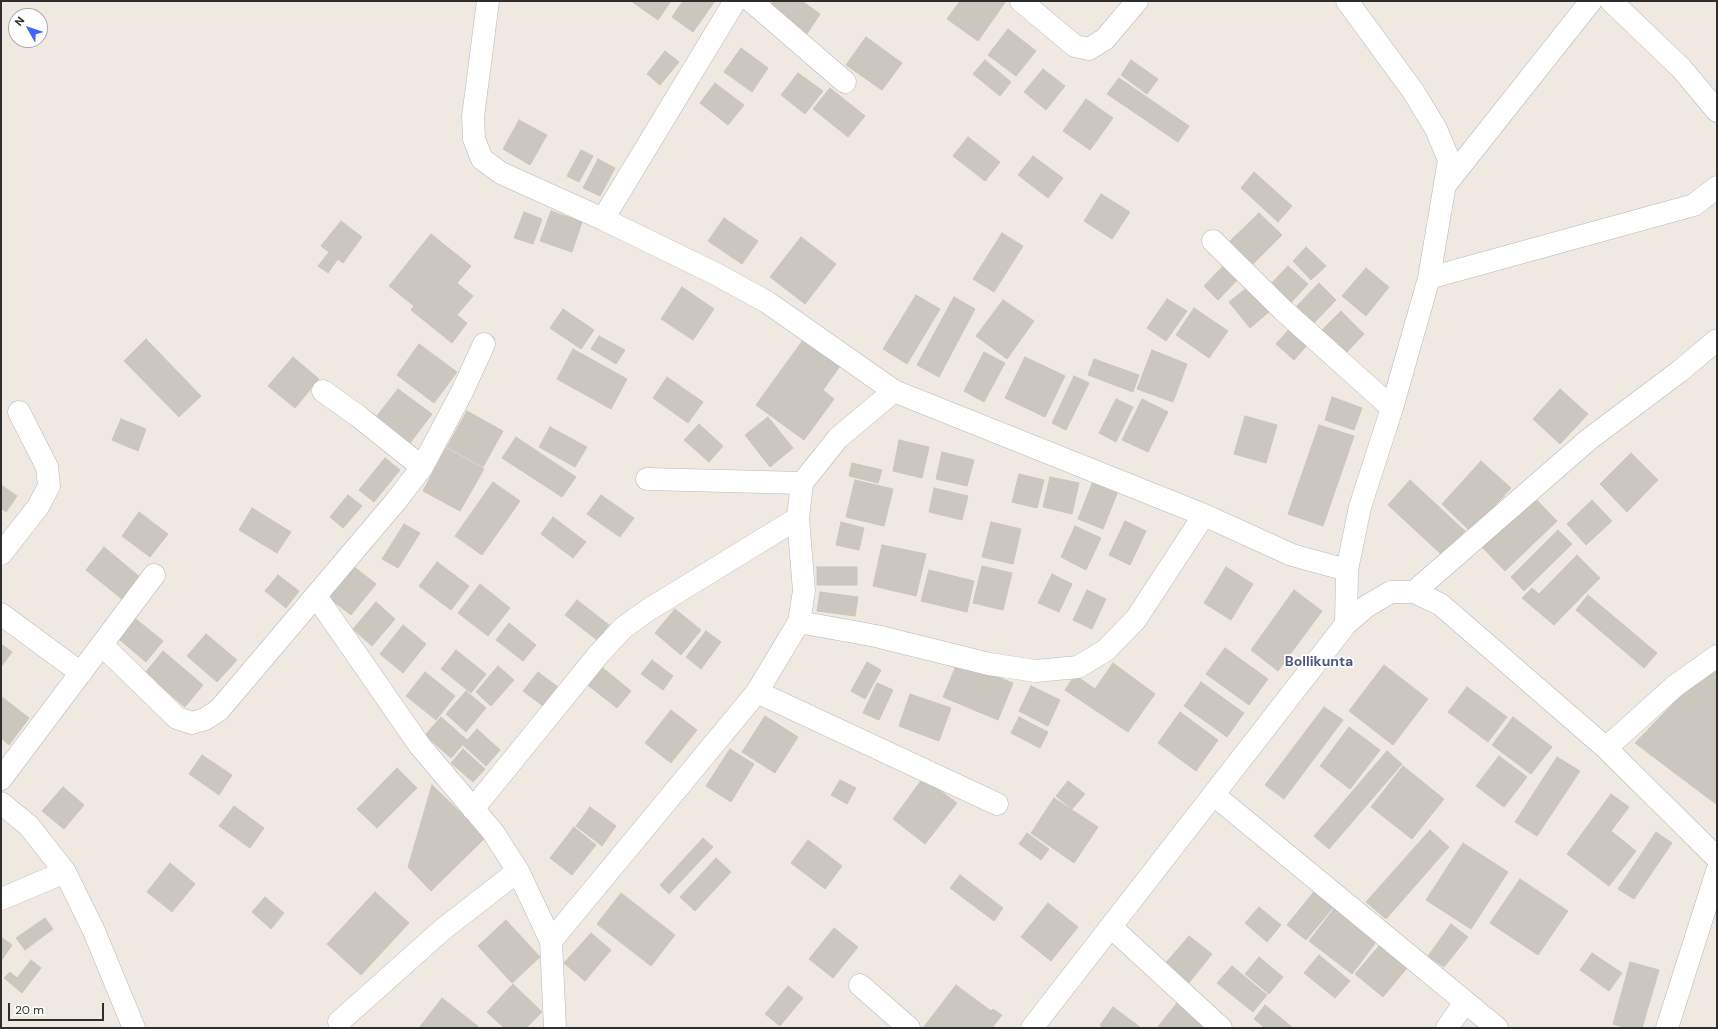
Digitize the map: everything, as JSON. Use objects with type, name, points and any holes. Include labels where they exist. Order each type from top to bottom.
[{"type":"street","points":[[488,1],[473,117],[474,139],[482,159],[501,173],[603,219],[714,273],[766,302],[894,391],[1204,515],[1292,555],[1347,570]]},
{"type":"street","points":[[603,219],[735,1]]},
{"type":"street","points":[[751,1],[845,82]]},
{"type":"street","points":[[1021,1],[1075,46],[1089,49],[1105,39],[1137,1]]},
{"type":"street","points":[[1346,624],[1347,570],[1360,507],[1392,408],[1430,278],[1449,160],[1436,129],[1413,91],[1347,1]]},
{"type":"street","points":[[1444,186],[1591,1]]},
{"type":"street","points":[[1611,1],[1681,68],[1717,111]]},
{"type":"street","points":[[1430,278],[1694,205],[1717,187]]},
{"type":"street","points":[[1213,241],[1283,310],[1392,408]]},
{"type":"street","points":[[1414,592],[1588,440],[1680,372],[1717,340]]},
{"type":"street","points":[[102,645],[177,718],[192,724],[206,719],[219,710],[396,501],[422,467],[462,392],[484,344]]},
{"type":"street","points":[[323,391],[358,416],[422,467]]},
{"type":"street","points":[[551,941],[757,692],[799,622],[804,591],[798,518],[802,483],[838,438],[894,391]]},
{"type":"street","points":[[1,554],[38,507],[49,486],[47,467],[19,412]]},
{"type":"street","points":[[647,479],[802,483]]},
{"type":"street","points":[[799,622],[876,636],[989,664],[1036,671],[1078,667],[1106,650],[1136,619],[1204,515]]},
{"type":"street","points":[[473,809],[599,654],[623,628],[648,610],[798,518]]},
{"type":"street","points":[[1,779],[154,575]]},
{"type":"street","points":[[1032,1028],[1346,624],[1367,606],[1391,592],[1414,592],[1440,604],[1606,748],[1717,858]]},
{"type":"street","points":[[316,596],[420,746],[493,832],[518,871],[551,941],[556,1028]]},
{"type":"street","points":[[1,614],[81,673]]},
{"type":"street","points":[[1606,748],[1675,686],[1717,656]]},
{"type":"street","points":[[757,692],[997,804]]},
{"type":"street","points":[[1214,795],[1497,1028]]},
{"type":"street","points":[[1,803],[29,826],[65,872],[94,931],[134,1028]]},
{"type":"street","points":[[338,1022],[442,930],[518,871]]},
{"type":"street","points":[[1,898],[65,872]]},
{"type":"street","points":[[1667,1028],[1717,872]]},
{"type":"street","points":[[1111,927],[1221,1028]]},
{"type":"street","points":[[860,985],[909,1028]]},
{"type":"street","points":[[1447,1028],[1465,1002]]},
{"type":"building","points":[[631,1],[671,1],[658,20]]},
{"type":"building","points":[[683,1],[715,1],[693,32],[672,17]]},
{"type":"building","points":[[774,1],[802,1],[820,14],[807,34],[769,7]]},
{"type":"building","points":[[960,1],[1006,1],[978,41],[947,19]]},
{"type":"building","points":[[1008,29],[1036,51],[1016,76],[988,55]]},
{"type":"building","points":[[866,37],[902,63],[882,90],[846,65]]},
{"type":"building","points":[[741,48],[768,68],[752,92],[724,72]]},
{"type":"building","points":[[665,51],[679,62],[660,85],[647,74]]},
{"type":"building","points":[[985,60],[1011,82],[1000,96],[973,74]]},
{"type":"building","points":[[1131,60],[1158,79],[1147,94],[1121,75]]},
{"type":"building","points":[[1043,69],[1065,86],[1046,110],[1024,92]]},
{"type":"building","points":[[798,73],[823,91],[805,114],[781,95]]},
{"type":"building","points":[[1119,78],[1189,126],[1178,142],[1107,94]]},
{"type":"building","points":[[715,83],[744,105],[728,125],[700,103]]},
{"type":"building","points":[[830,88],[865,116],[848,137],[813,109]]},
{"type":"building","points":[[1086,99],[1113,118],[1090,150],[1063,131]]},
{"type":"building","points":[[519,120],[547,135],[530,165],[503,149]]},
{"type":"building","points":[[968,137],[1000,162],[985,181],[953,156]]},
{"type":"building","points":[[581,150],[593,156],[579,182],[567,176]]},
{"type":"building","points":[[1033,156],[1063,178],[1048,198],[1018,175]]},
{"type":"building","points":[[598,159],[615,168],[600,196],[583,188]]},
{"type":"building","points":[[1254,172],[1292,206],[1278,222],[1241,188]]},
{"type":"building","points":[[1101,194],[1130,212],[1112,239],[1084,221]]},
{"type":"building","points":[[551,211],[582,222],[572,252],[540,241]]},
{"type":"building","points":[[524,212],[542,219],[533,244],[514,238]]},
{"type":"building","points":[[1259,213],[1282,235],[1252,265],[1229,242]]},
{"type":"building","points":[[724,218],[758,241],[742,264],[708,241]]},
{"type":"building","points":[[341,221],[362,237],[343,263],[338,259],[328,273],[318,266],[329,252],[321,246]]},
{"type":"building","points":[[1002,233],[1023,246],[994,292],[973,279]]},
{"type":"building","points":[[431,234],[471,266],[457,283],[473,296],[457,315],[467,323],[452,343],[411,310],[414,306],[389,286]]},
{"type":"building","points":[[801,237],[836,264],[805,304],[770,277]]},
{"type":"building","points":[[1306,247],[1326,266],[1311,280],[1293,261]]},
{"type":"building","points":[[1227,262],[1241,276],[1218,300],[1204,286]]},
{"type":"building","points":[[1288,266],[1308,284],[1288,306],[1268,287]]},
{"type":"building","points":[[1366,268],[1389,287],[1366,316],[1342,296]]},
{"type":"building","points":[[1319,283],[1336,300],[1311,326],[1294,309]]},
{"type":"building","points":[[1249,286],[1270,311],[1250,328],[1229,302]]},
{"type":"building","points":[[682,287],[714,309],[693,340],[661,319]]},
{"type":"building","points":[[916,295],[940,309],[907,364],[883,349]]},
{"type":"building","points":[[954,297],[975,309],[939,377],[917,365]]},
{"type":"building","points":[[1167,299],[1187,311],[1166,341],[1147,328]]},
{"type":"building","points":[[1003,300],[1034,321],[1007,359],[976,336]]},
{"type":"building","points":[[1194,308],[1228,331],[1209,358],[1176,335]]},
{"type":"building","points":[[563,309],[594,330],[581,349],[550,328]]},
{"type":"building","points":[[1341,311],[1364,334],[1345,354],[1321,331]]},
{"type":"building","points":[[1291,327],[1309,343],[1294,360],[1276,344]]},
{"type":"building","points":[[599,336],[625,350],[616,364],[591,349]]},
{"type":"building","points":[[146,339],[201,396],[179,417],[124,361]]},
{"type":"building","points":[[803,340],[840,366],[823,390],[834,399],[804,440],[756,405]]},
{"type":"building","points":[[419,344],[457,372],[434,403],[397,375]]},
{"type":"building","points":[[573,349],[627,379],[611,409],[557,379]]},
{"type":"building","points":[[1152,350],[1187,364],[1173,402],[1137,389]]},
{"type":"building","points":[[984,352],[1005,363],[984,402],[964,391]]},
{"type":"building","points":[[293,357],[319,379],[295,408],[268,386]]},
{"type":"building","points":[[1025,357],[1065,376],[1045,417],[1005,398]]},
{"type":"building","points":[[1094,359],[1139,375],[1133,392],[1088,375]]},
{"type":"building","points":[[1074,376],[1089,383],[1066,430],[1052,423]]},
{"type":"building","points":[[667,377],[703,402],[688,423],[653,398]]},
{"type":"building","points":[[398,389],[432,414],[410,443],[376,417]]},
{"type":"building","points":[[1560,389],[1588,414],[1560,444],[1533,419]]},
{"type":"building","points":[[1332,397],[1362,408],[1354,430],[1325,420]]},
{"type":"building","points":[[1116,399],[1133,407],[1116,442],[1099,433]]},
{"type":"building","points":[[1142,399],[1168,412],[1148,452],[1122,440]]},
{"type":"building","points":[[467,411],[503,431],[483,467],[447,447]]},
{"type":"building","points":[[1245,416],[1277,425],[1266,463],[1234,454]]},
{"type":"building","points":[[768,417],[793,448],[770,467],[745,435]]},
{"type":"building","points":[[121,419],[146,429],[138,451],[112,440]]},
{"type":"building","points":[[699,424],[723,446],[709,462],[684,440]]},
{"type":"building","points":[[1319,425],[1354,436],[1323,526],[1288,514]]},
{"type":"building","points":[[550,427],[587,447],[575,467],[539,447]]},
{"type":"building","points":[[516,437],[576,477],[562,497],[502,458]]},
{"type":"building","points":[[899,440],[929,447],[922,478],[893,471]]},
{"type":"building","points":[[446,448],[484,469],[460,511],[423,491]]},
{"type":"building","points":[[942,452],[974,460],[967,486],[936,479]]},
{"type":"building","points":[[1631,453],[1658,480],[1627,512],[1600,484]]},
{"type":"building","points":[[385,458],[400,470],[374,502],[359,490]]},
{"type":"building","points":[[1481,461],[1511,488],[1471,532],[1442,504]]},
{"type":"building","points":[[852,463],[882,470],[878,483],[849,476]]},
{"type":"building","points":[[1019,474],[1044,480],[1037,508],[1012,502]]},
{"type":"building","points":[[1050,477],[1079,483],[1072,514],[1043,507]]},
{"type":"building","points":[[855,480],[893,489],[884,526],[846,517]]},
{"type":"building","points":[[1410,480],[1465,531],[1442,555],[1388,505]]},
{"type":"building","points":[[1093,481],[1118,491],[1103,529],[1078,519]]},
{"type":"building","points":[[493,482],[520,501],[482,555],[455,536]]},
{"type":"building","points":[[1,485],[17,496],[6,512],[1,508]]},
{"type":"building","points":[[934,488],[968,496],[962,520],[929,512]]},
{"type":"building","points":[[1531,494],[1557,521],[1505,571],[1479,544]]},
{"type":"building","points":[[348,495],[362,506],[343,528],[330,517]]},
{"type":"building","points":[[601,495],[634,518],[620,537],[587,514]]},
{"type":"building","points":[[1592,500],[1612,521],[1586,545],[1567,524]]},
{"type":"building","points":[[252,508],[291,532],[277,553],[239,530]]},
{"type":"building","points":[[139,512],[168,534],[150,557],[122,536]]},
{"type":"building","points":[[553,517],[586,542],[573,558],[541,534]]},
{"type":"building","points":[[1125,521],[1146,531],[1130,565],[1109,555]]},
{"type":"building","points":[[841,522],[864,528],[859,550],[836,545]]},
{"type":"building","points":[[991,522],[1021,529],[1013,564],[982,557]]},
{"type":"building","points":[[404,524],[420,533],[398,568],[382,559]]},
{"type":"building","points":[[1075,526],[1101,538],[1086,570],[1061,557]]},
{"type":"building","points":[[1558,530],[1572,544],[1524,591],[1511,577]]},
{"type":"building","points":[[882,545],[926,554],[916,596],[873,586]]},
{"type":"building","points":[[104,547],[141,578],[123,600],[86,570]]},
{"type":"building","points":[[1577,555],[1600,578],[1554,625],[1522,598],[1532,588],[1539,594]]},
{"type":"building","points":[[437,562],[469,586],[451,610],[419,586]]},
{"type":"building","points":[[353,566],[376,584],[351,615],[329,598]]},
{"type":"building","points":[[982,566],[1012,573],[1003,610],[973,603]]},
{"type":"building","points":[[817,567],[857,567],[857,585],[817,585]]},
{"type":"building","points":[[1226,567],[1253,584],[1231,620],[1204,603]]},
{"type":"building","points":[[929,570],[974,581],[967,612],[921,601]]},
{"type":"building","points":[[1052,574],[1072,584],[1059,612],[1038,603]]},
{"type":"building","points":[[278,575],[299,591],[286,608],[265,591]]},
{"type":"building","points":[[480,584],[510,608],[488,636],[458,613]]},
{"type":"building","points":[[1087,590],[1106,599],[1092,629],[1073,620]]},
{"type":"building","points":[[1294,590],[1322,611],[1278,671],[1251,650]]},
{"type":"building","points":[[820,592],[858,597],[855,616],[817,611]]},
{"type":"building","points":[[1588,595],[1657,653],[1644,668],[1576,610]]},
{"type":"building","points":[[577,600],[609,625],[597,640],[565,615]]},
{"type":"building","points":[[376,602],[395,619],[372,646],[353,629]]},
{"type":"building","points":[[675,609],[701,630],[681,655],[655,633]]},
{"type":"building","points":[[131,615],[163,641],[146,662],[114,635]]},
{"type":"building","points":[[509,623],[536,645],[523,661],[496,640]]},
{"type":"building","points":[[403,625],[426,644],[403,673],[380,654]]},
{"type":"building","points":[[706,631],[721,642],[701,669],[686,657]]},
{"type":"building","points":[[206,634],[237,660],[217,682],[187,656]]},
{"type":"building","points":[[1,644],[12,652],[1,667]]},
{"type":"building","points":[[1225,648],[1268,679],[1249,705],[1206,674]]},
{"type":"building","points":[[456,650],[486,674],[471,693],[441,669]]},
{"type":"building","points":[[163,651],[203,685],[185,707],[145,673]]},
{"type":"building","points":[[652,660],[673,676],[663,690],[641,674]]},
{"type":"building","points":[[958,661],[1013,683],[998,720],[943,697]]},
{"type":"building","points":[[867,662],[881,670],[865,699],[851,691]]},
{"type":"building","points":[[1113,663],[1155,694],[1128,732],[1065,690],[1075,675],[1095,689]]},
{"type":"building","points":[[598,664],[631,691],[617,708],[584,682]]},
{"type":"building","points":[[1384,665],[1428,699],[1393,745],[1349,711]]},
{"type":"building","points":[[498,666],[514,680],[491,706],[476,692]]},
{"type":"building","points":[[1717,671],[1716,804],[1635,743],[1690,686]]},
{"type":"building","points":[[425,672],[455,696],[436,720],[406,696]]},
{"type":"building","points":[[538,672],[558,687],[543,706],[523,691]]},
{"type":"building","points":[[1201,682],[1244,713],[1227,737],[1184,706]]},
{"type":"building","points":[[877,683],[893,690],[879,720],[863,713]]},
{"type":"building","points":[[1031,686],[1060,700],[1048,726],[1019,711]]},
{"type":"building","points":[[1467,687],[1507,717],[1488,742],[1448,712]]},
{"type":"building","points":[[466,691],[486,708],[466,732],[446,714]]},
{"type":"building","points":[[910,694],[951,708],[939,741],[899,726]]},
{"type":"building","points":[[2,697],[29,718],[9,745],[1,738]]},
{"type":"building","points":[[1324,707],[1343,720],[1284,799],[1265,785]]},
{"type":"building","points":[[671,710],[697,730],[671,763],[645,743]]},
{"type":"building","points":[[1180,712],[1218,740],[1196,771],[1158,743]]},
{"type":"building","points":[[765,716],[798,737],[775,773],[742,752]]},
{"type":"building","points":[[441,717],[467,740],[451,758],[425,735]]},
{"type":"building","points":[[1019,717],[1048,732],[1040,748],[1011,733]]},
{"type":"building","points":[[1513,717],[1552,747],[1531,774],[1492,745]]},
{"type":"building","points":[[1349,727],[1380,750],[1350,789],[1320,766]]},
{"type":"building","points":[[477,729],[500,750],[486,766],[463,745]]},
{"type":"building","points":[[463,749],[485,769],[473,782],[451,763]]},
{"type":"building","points":[[730,749],[754,764],[731,802],[706,786]]},
{"type":"building","points":[[1387,751],[1402,764],[1329,849],[1314,836]]},
{"type":"building","points":[[202,755],[232,775],[219,795],[189,774]]},
{"type":"building","points":[[1499,756],[1527,777],[1504,807],[1476,786]]},
{"type":"building","points":[[1557,757],[1580,771],[1537,836],[1515,822]]},
{"type":"building","points":[[1403,766],[1444,799],[1412,839],[1371,807]]},
{"type":"building","points":[[397,768],[417,788],[377,828],[357,809]]},
{"type":"building","points":[[923,778],[957,803],[925,844],[893,819]]},
{"type":"building","points":[[840,780],[856,788],[847,804],[831,795]]},
{"type":"building","points":[[1068,781],[1085,794],[1072,809],[1056,796]]},
{"type":"building","points":[[432,785],[486,837],[431,891],[408,867]]},
{"type":"building","points":[[63,787],[84,805],[64,829],[42,811]]},
{"type":"building","points":[[1611,794],[1629,807],[1611,831],[1636,851],[1609,886],[1567,854]]},
{"type":"building","points":[[1054,798],[1098,827],[1074,863],[1031,833]]},
{"type":"building","points":[[234,806],[264,828],[250,848],[219,826]]},
{"type":"building","points":[[590,807],[616,826],[602,846],[576,826]]},
{"type":"building","points":[[574,827],[596,845],[572,875],[550,858]]},
{"type":"building","points":[[1430,830],[1449,847],[1386,919],[1366,902]]},
{"type":"building","points":[[1656,832],[1672,843],[1634,899],[1618,889]]},
{"type":"building","points":[[1027,833],[1049,849],[1041,860],[1019,844]]},
{"type":"building","points":[[703,838],[713,847],[669,894],[660,885]]},
{"type":"building","points":[[808,840],[842,866],[825,889],[791,863]]},
{"type":"building","points":[[1463,843],[1508,872],[1471,929],[1426,900]]},
{"type":"building","points":[[716,858],[731,872],[695,911],[680,897]]},
{"type":"building","points":[[170,863],[195,884],[172,912],[147,892]]},
{"type":"building","points":[[960,875],[1003,908],[994,921],[950,888]]},
{"type":"building","points":[[1520,879],[1568,911],[1538,955],[1490,923]]},
{"type":"building","points":[[1317,888],[1336,904],[1306,940],[1287,925]]},
{"type":"building","points":[[375,892],[409,923],[361,975],[327,944]]},
{"type":"building","points":[[621,893],[675,935],[651,966],[597,924]]},
{"type":"building","points":[[265,897],[284,913],[271,929],[252,912]]},
{"type":"building","points":[[1048,903],[1078,927],[1051,961],[1021,937]]},
{"type":"building","points":[[1337,905],[1379,938],[1352,974],[1309,941]]},
{"type":"building","points":[[1259,907],[1281,925],[1267,942],[1245,923]]},
{"type":"building","points":[[45,918],[53,929],[25,950],[16,938]]},
{"type":"building","points":[[506,920],[540,957],[512,983],[478,946]]},
{"type":"building","points":[[1451,924],[1468,937],[1444,967],[1428,956]]},
{"type":"building","points":[[834,928],[858,947],[833,978],[809,959]]},
{"type":"building","points":[[591,933],[611,950],[585,981],[564,963]]},
{"type":"building","points":[[1189,936],[1212,954],[1188,984],[1164,965]]},
{"type":"building","points":[[1,937],[12,945],[1,961]]},
{"type":"building","points":[[1384,940],[1412,962],[1383,997],[1355,974]]},
{"type":"building","points":[[1592,953],[1622,973],[1609,991],[1580,970]]},
{"type":"building","points":[[1319,955],[1350,981],[1335,998],[1304,973]]},
{"type":"building","points":[[1259,957],[1283,977],[1269,994],[1245,974]]},
{"type":"building","points":[[31,960],[41,968],[22,993],[4,978],[10,972],[17,978]]},
{"type":"building","points":[[1630,962],[1659,970],[1642,1028],[1626,1028],[1613,1024]]},
{"type":"building","points":[[1232,966],[1267,995],[1253,1012],[1217,983]]},
{"type":"building","points":[[513,984],[542,1012],[526,1028],[504,1028],[487,1012]]},
{"type":"building","points":[[956,985],[991,1011],[993,1009],[1002,1015],[992,1028],[923,1028]]},
{"type":"building","points":[[788,986],[803,998],[780,1026],[765,1014]]},
{"type":"building","points":[[442,998],[480,1028],[419,1028]]},
{"type":"building","points":[[1180,999],[1207,1020],[1201,1028],[1157,1028]]},
{"type":"building","points":[[1265,1005],[1293,1028],[1265,1028],[1254,1019]]},
{"type":"building","points":[[1113,1007],[1141,1028],[1103,1028],[1100,1025]]},
{"type":"district","name":"Bollikunta","points":[[1319,662]]}]
